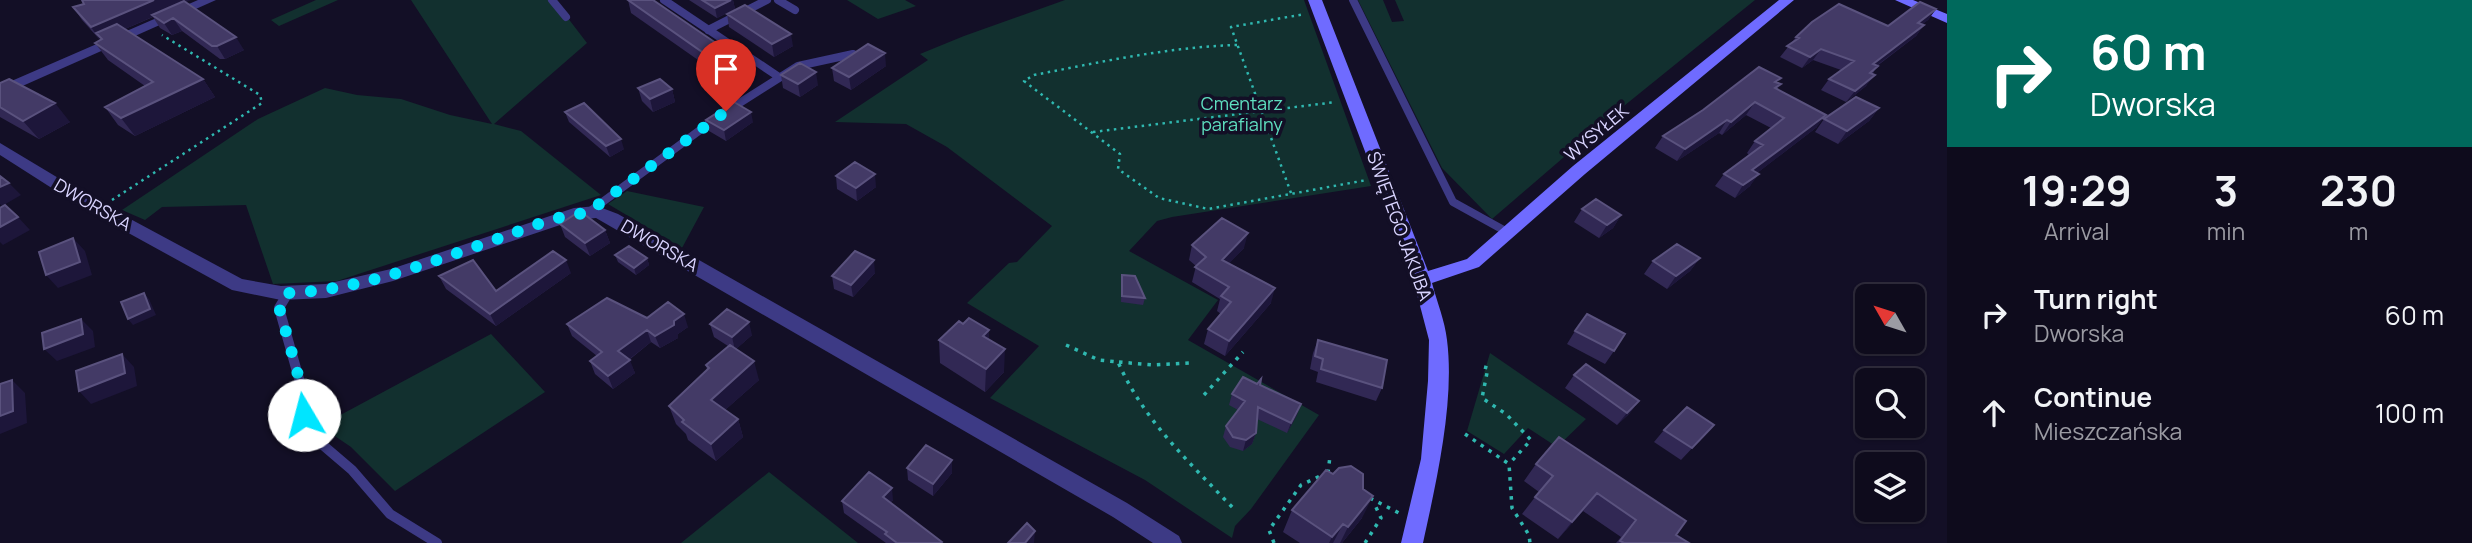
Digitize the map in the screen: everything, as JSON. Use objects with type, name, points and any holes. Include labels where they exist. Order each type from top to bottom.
[{"type":"street","points":[[0,91],[150,28],[209,0]]},
{"type":"street","name":"WYSYŁEK","points":[[1422,279],[1465,267],[1787,0]]},
{"type":"street","points":[[1902,0],[1947,19]]},
{"type":"street","name":"ŚWIĘTEGO JAKUBA","points":[[1311,7],[1422,279],[1438,340],[1438,380],[1431,459],[1412,543]]},
{"type":"street","name":"DWORSKA","points":[[0,148],[99,209],[238,285],[288,293],[327,291],[393,275],[573,214],[597,212],[612,218],[1120,510],[1171,543]]},
{"type":"lane","points":[[552,0],[566,17]]},
{"type":"lane","points":[[664,0],[779,77]]},
{"type":"lane","points":[[708,30],[766,0]]},
{"type":"lane","points":[[778,0],[795,10]]},
{"type":"lane","points":[[1353,0],[1453,202],[1509,233]]},
{"type":"lane","points":[[587,213],[691,134],[779,77],[798,66],[853,54]]},
{"type":"lane","points":[[288,293],[279,307],[305,400],[304,429],[352,470],[390,514],[437,543]]},
{"type":"path","points":[[1291,194],[1231,27],[1311,7]]},
{"type":"path","points":[[99,209],[171,161],[206,143],[262,103],[260,95],[150,28]]},
{"type":"path","points":[[1237,45],[1195,45],[1161,50],[1034,75],[1024,81],[1120,154],[1118,170],[1159,198],[1208,209],[1369,180]]},
{"type":"path","points":[[1092,132],[1341,101]]},
{"type":"path","points":[[1066,345],[1099,360],[1153,365],[1190,363]]},
{"type":"path","points":[[1204,395],[1243,352]]},
{"type":"path","points":[[1118,362],[1127,387],[1174,444],[1234,509]]},
{"type":"path","points":[[1484,367],[1488,368],[1482,398],[1506,414],[1531,440],[1509,464],[1512,508],[1529,536],[1530,543]]},
{"type":"path","points":[[1465,434],[1509,464]]},
{"type":"path","points":[[1328,473],[1330,456]]},
{"type":"path","points":[[1274,543],[1269,530],[1301,485],[1328,473],[1338,476]]},
{"type":"path","points":[[1365,492],[1381,519],[1365,543]]},
{"type":"path","points":[[1373,502],[1399,513]]},
{"type":"green space","points":[[316,0],[338,0],[279,26],[271,20]]},
{"type":"green space","points":[[411,0],[554,0],[587,43],[494,124],[521,131],[601,195],[337,281],[273,284],[246,205],[162,207],[145,220],[122,210],[258,119],[325,88],[357,95],[401,99],[450,115],[492,124]]},
{"type":"green space","points":[[847,0],[905,0],[916,6],[878,19]]},
{"type":"green space","name":"Cmentarz parafialny","points":[[1065,0],[1304,0],[1371,186],[1157,221],[1129,251],[1218,300],[1188,340],[1319,415],[1251,509],[1235,526],[1232,538],[1145,480],[990,398],[1039,346],[967,303],[1009,263],[1017,262],[1052,226],[947,147],[906,124],[835,122],[928,60],[920,54]]},
{"type":"green space","points":[[1358,0],[1383,0],[1392,22],[1404,21],[1395,0],[1755,0],[1614,114],[1492,219],[1442,168]]},
{"type":"green space","points":[[627,191],[704,207],[682,248],[608,204]]},
{"type":"green space","points":[[491,334],[545,392],[395,491],[351,447],[320,426]]},
{"type":"green space","points":[[1490,353],[1586,419],[1557,447],[1528,428],[1504,454],[1467,431]]},
{"type":"green space","points":[[769,472],[858,543],[681,543]]},
{"type":"building","points":[[82,0],[154,0],[91,27],[73,7],[84,4]]},
{"type":"building","points":[[628,0],[653,0],[751,67],[735,75]]},
{"type":"building","points":[[702,0],[731,0],[715,8]]},
{"type":"building","points":[[184,1],[236,37],[212,46],[173,18],[164,23],[152,15]]},
{"type":"building","points":[[1920,2],[1936,9],[1918,23],[1924,25],[1873,64],[1878,66],[1870,73],[1875,75],[1855,91],[1829,79],[1854,61],[1821,49],[1810,57],[1787,46],[1799,38],[1796,37],[1812,22],[1839,4],[1888,26]]},
{"type":"building","points":[[745,5],[791,34],[772,44],[727,14]]},
{"type":"building","points":[[117,24],[203,79],[121,118],[105,107],[153,82],[95,43],[102,39],[96,33]]},
{"type":"building","points":[[868,44],[885,53],[849,77],[832,68]]},
{"type":"building","points":[[800,63],[816,72],[798,84],[781,75]]},
{"type":"building","points":[[1759,67],[1781,78],[1775,82],[1781,84],[1775,88],[1826,115],[1752,170],[1759,174],[1743,185],[1724,174],[1763,145],[1755,141],[1784,118],[1755,102],[1731,122],[1727,120],[1685,149],[1663,136],[1703,110]]},
{"type":"building","points":[[9,79],[55,103],[23,121],[0,107],[0,83]]},
{"type":"building","points":[[660,79],[672,89],[650,99],[638,88]]},
{"type":"building","points":[[1856,97],[1879,108],[1847,131],[1824,119]]},
{"type":"building","points":[[734,102],[751,112],[724,130],[706,120]]},
{"type":"building","points":[[584,103],[621,139],[606,146],[565,112]]},
{"type":"building","points":[[855,162],[875,174],[856,188],[836,176]]},
{"type":"building","points":[[0,176],[9,183],[0,187]]},
{"type":"building","points":[[1596,199],[1621,215],[1607,225],[1582,209]]},
{"type":"building","points":[[5,205],[18,217],[0,227],[0,208]]},
{"type":"building","points":[[580,211],[605,230],[585,243],[560,224]]},
{"type":"building","points":[[1222,218],[1248,233],[1222,260],[1275,288],[1229,341],[1208,329],[1231,302],[1221,296],[1229,287],[1195,267],[1206,257],[1192,245]]},
{"type":"building","points":[[73,238],[80,262],[46,275],[39,252]]},
{"type":"building","points":[[1677,244],[1700,258],[1676,276],[1653,261]]},
{"type":"building","points":[[629,246],[647,258],[634,268],[615,255]]},
{"type":"building","points":[[553,251],[566,260],[490,314],[439,276],[473,260],[496,291]]},
{"type":"building","points":[[855,251],[874,260],[851,285],[832,276]]},
{"type":"building","points":[[1122,275],[1135,276],[1145,298],[1122,296]]},
{"type":"building","points":[[144,293],[150,309],[128,319],[121,302]]},
{"type":"building","points":[[607,298],[647,318],[668,302],[684,314],[674,321],[674,325],[655,336],[647,330],[618,351],[630,360],[608,376],[590,361],[602,352],[567,324]]},
{"type":"building","points":[[727,309],[749,322],[732,337],[710,324]]},
{"type":"building","points":[[1587,314],[1625,334],[1614,351],[1575,331]]},
{"type":"building","points":[[969,318],[989,330],[983,336],[1005,349],[986,369],[939,340],[959,321],[963,324]]},
{"type":"building","points":[[81,319],[83,334],[44,349],[42,333]]},
{"type":"building","points":[[1318,340],[1387,360],[1382,388],[1321,369],[1323,359],[1315,356]]},
{"type":"building","points":[[730,345],[754,361],[711,400],[738,419],[711,444],[682,422],[684,420],[669,406],[709,368],[706,365]]},
{"type":"building","points":[[122,354],[125,373],[79,391],[76,371]]},
{"type":"building","points":[[1586,364],[1639,401],[1627,413],[1574,375]]},
{"type":"building","points":[[1243,377],[1257,384],[1261,379],[1260,385],[1301,404],[1291,423],[1258,407],[1256,433],[1246,440],[1233,437],[1226,426],[1245,401],[1232,394]]},
{"type":"building","points":[[12,380],[13,411],[0,416],[0,384]]},
{"type":"building","points":[[1687,407],[1714,425],[1692,448],[1664,430]]},
{"type":"building","points":[[1559,437],[1686,521],[1676,535],[1689,543],[1620,541],[1636,520],[1597,493],[1572,522],[1535,497],[1553,476],[1536,464]]},
{"type":"building","points":[[926,445],[952,460],[933,484],[907,468]]},
{"type":"building","points":[[1351,466],[1363,474],[1363,489],[1373,496],[1348,527],[1343,524],[1332,537],[1292,510],[1326,470],[1333,474],[1339,468]]},
{"type":"building","points":[[869,472],[892,488],[883,497],[942,542],[897,543],[885,534],[887,532],[842,501]]},
{"type":"building","points":[[1027,523],[1035,531],[1025,543],[1008,543]]},
{"type":"route","points":[[304,415],[305,400],[279,307],[288,293],[327,291],[393,275],[573,214],[587,213],[691,134],[726,111]]}]
